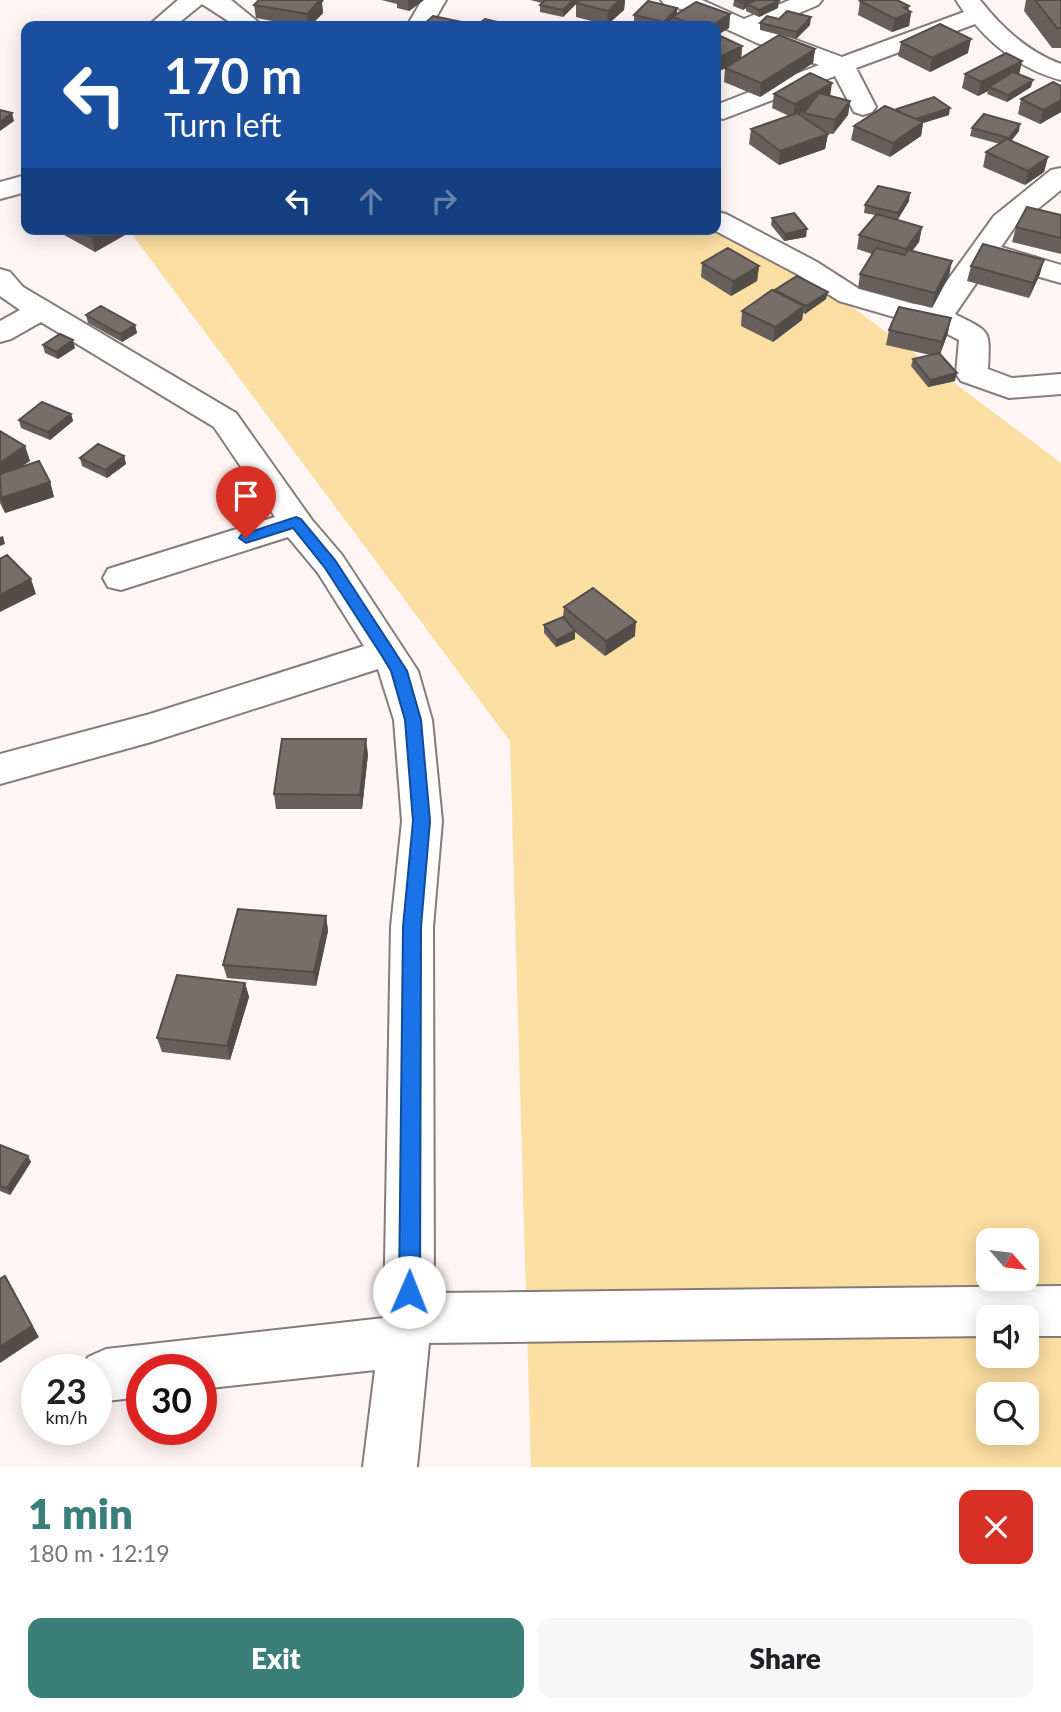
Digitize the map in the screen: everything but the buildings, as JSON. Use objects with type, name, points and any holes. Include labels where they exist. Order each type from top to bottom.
[{"type":"street","points":[[166,21],[193,0]]},
{"type":"street","points":[[211,0],[223,5],[244,21]]},
{"type":"street","points":[[422,21],[434,0]]},
{"type":"street","points":[[673,0],[693,5],[743,28],[842,65],[863,107]]},
{"type":"street","points":[[743,28],[810,0]]},
{"type":"street","points":[[723,111],[842,65],[973,7],[1015,48],[1061,72]]},
{"type":"street","points":[[933,315],[942,311],[1004,222],[1061,176]]},
{"type":"street","points":[[0,191],[21,185]]},
{"type":"street","points":[[721,223],[807,268],[849,295],[912,313],[933,315],[974,336],[972,374],[1009,388],[1061,384]]},
{"type":"street","points":[[984,252],[1061,274]]},
{"type":"street","points":[[0,278],[13,293],[225,419],[296,522],[330,564],[399,671],[413,720],[422,821],[412,927],[406,1330],[390,1467]]},
{"type":"street","points":[[0,333],[41,310]]},
{"type":"street","points":[[121,578],[296,522]]},
{"type":"street","points":[[0,769],[151,728],[388,652]]},
{"type":"street","points":[[217,1359],[406,1330],[1061,1311]]},
{"type":"shaded area","points":[[721,209],[1061,463],[1061,1467],[531,1467],[510,741],[132,235],[721,235]]},
{"type":"route","points":[[246,538],[296,522],[330,564],[388,652],[399,671],[413,720],[422,821],[412,927],[409,1292]]}]
